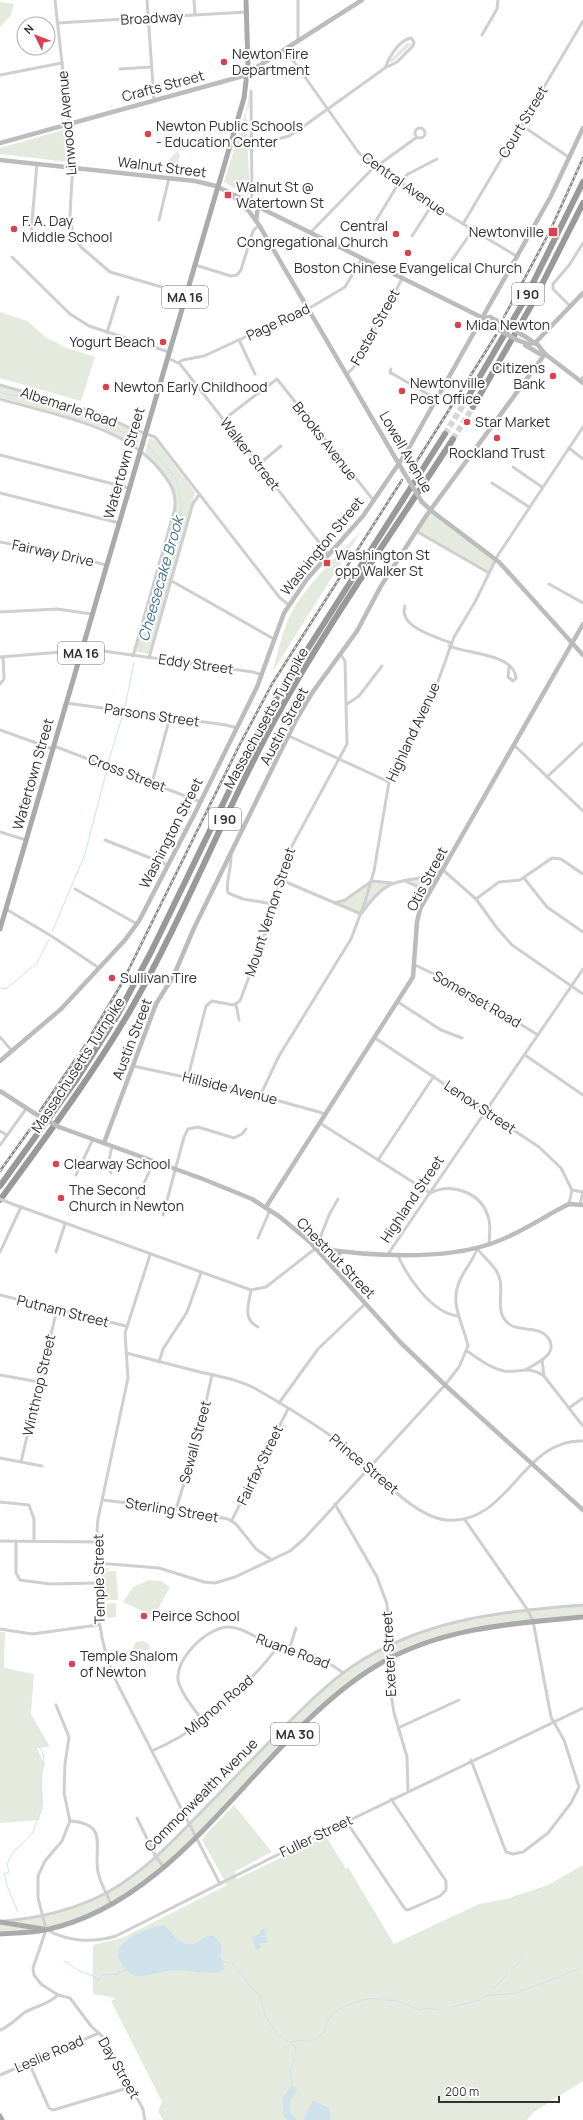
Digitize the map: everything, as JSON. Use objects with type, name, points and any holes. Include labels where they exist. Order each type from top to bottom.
[{"type":"highway","name":"I 90","points":[[465,402],[524,301],[583,182]]},
{"type":"highway","name":"I 90","points":[[473,407],[534,300],[583,204]]},
{"type":"highway","name":"Massachusetts Turnpike","points":[[0,1186],[68,1091],[117,1016],[149,957],[277,697],[445,434]]},
{"type":"highway","name":"Massachusetts Turnpike","points":[[0,1200],[84,1084],[124,1021],[159,956],[280,710],[319,646],[453,439]]},
{"type":"main road","name":"Watertown Street","points":[[0,929],[244,98],[248,73],[246,0]]},
{"type":"main road","name":"Crafts Street","points":[[0,143],[248,73],[362,0]]},
{"type":"main road","name":"Washington Street","points":[[0,1061],[59,1012],[137,924],[201,802],[237,728],[262,675],[280,623],[289,605],[305,582],[354,528],[399,464],[438,400],[518,257],[570,158],[583,128]]},
{"type":"main road","name":"Walnut Street","points":[[0,160],[169,178],[218,187],[483,318],[494,327],[540,354],[545,354]]},
{"type":"main road","name":"Lowell Avenue","points":[[229,192],[247,209],[258,223],[422,502],[430,510],[496,559],[583,655]]},
{"type":"main road","points":[[258,207],[258,223]]},
{"type":"main road","points":[[517,340],[528,344],[535,343],[583,293]]},
{"type":"main road","name":"Walnut Street","points":[[483,318],[490,318],[521,334],[535,343],[545,354],[582,380]]},
{"type":"main road","name":"Austin Street","points":[[104,1143],[156,1004],[174,975],[190,936],[230,851],[305,705],[362,623],[381,586],[430,510],[545,354]]},
{"type":"main road","name":"Otis Street","points":[[268,1209],[320,1123],[414,977],[417,922],[426,899],[583,624]]},
{"type":"main road","name":"Chestnut Street","points":[[0,1091],[26,1109],[59,1127],[238,1193],[268,1209],[298,1231],[316,1248],[401,1343],[583,1510]]},
{"type":"main road","points":[[388,1254],[456,1252],[489,1245],[523,1230],[569,1204],[582,1205]]},
{"type":"main road","name":"Highland Street","points":[[316,1248],[340,1252],[388,1254]]},
{"type":"main road","points":[[332,1267],[340,1252]]},
{"type":"main road","name":"Commonwealth Avenue","points":[[0,1934],[46,1929],[87,1916],[135,1890],[164,1867],[325,1704],[356,1678],[390,1658],[440,1638],[463,1632],[533,1621],[583,1616]]},
{"type":"main road","name":"Commonwealth Avenue","points":[[0,1922],[46,1929]]},
{"type":"main road","points":[[0,2116],[2,2120]]},
{"type":"street","name":"Linwood Avenue","points":[[55,0],[73,168],[70,223],[73,235],[80,245],[99,264],[115,274],[186,294]]},
{"type":"street","points":[[147,0],[154,100]]},
{"type":"street","points":[[194,0],[195,15]]},
{"type":"street","points":[[298,0],[298,41]]},
{"type":"street","points":[[482,34],[497,9],[498,0]]},
{"type":"street","name":"Broadway","points":[[57,23],[246,12]]},
{"type":"street","name":"Court Street","points":[[463,224],[583,21]]},
{"type":"street","points":[[251,146],[290,135],[385,68],[397,62],[413,46],[413,40],[409,38],[389,57],[385,68]]},
{"type":"street","name":"Central Avenue","points":[[285,49],[356,150],[376,166],[400,181],[432,205],[518,257]]},
{"type":"street","points":[[0,75],[62,63]]},
{"type":"street","points":[[120,69],[151,67]]},
{"type":"street","points":[[250,203],[252,194],[251,91]]},
{"type":"street","points":[[521,125],[570,158]]},
{"type":"street","points":[[311,232],[376,166],[417,137]]},
{"type":"street","points":[[371,229],[400,181],[408,174],[437,159]]},
{"type":"street","points":[[31,232],[37,164]]},
{"type":"street","points":[[159,220],[169,178]]},
{"type":"street","points":[[412,236],[432,205]]},
{"type":"street","points":[[195,265],[231,276],[237,275],[241,270],[253,231],[258,223]]},
{"type":"street","points":[[447,267],[473,230]]},
{"type":"street","points":[[570,306],[553,289],[553,284],[573,261],[583,243]]},
{"type":"street","points":[[12,258],[72,316],[91,328],[169,352]]},
{"type":"street","name":"Page Road","points":[[179,362],[204,356],[308,308],[345,287],[362,258]]},
{"type":"street","name":"Foster Street","points":[[347,374],[354,367],[402,279]]},
{"type":"street","points":[[107,333],[118,297]]},
{"type":"street","points":[[239,340],[255,374]]},
{"type":"street","points":[[167,358],[179,362]]},
{"type":"street","name":"Walker Street","points":[[179,362],[329,555]]},
{"type":"street","points":[[391,369],[390,373],[438,400]]},
{"type":"street","name":"Brooks Avenue","points":[[223,420],[277,379],[374,501]]},
{"type":"street","name":"Albemarle Road","points":[[0,385],[98,413],[132,429],[153,436],[159,441],[280,598],[289,605]]},
{"type":"street","name":"Albemarle Road","points":[[0,399],[92,426],[141,450],[150,457],[174,490],[174,514],[133,656]]},
{"type":"street","name":"Highland Avenue","points":[[260,1096],[279,1056],[347,946],[361,914],[372,880],[389,782],[432,698],[450,644],[475,602],[496,559],[542,487],[583,428]]},
{"type":"street","points":[[258,465],[281,446]]},
{"type":"street","points":[[568,448],[583,459]]},
{"type":"street","points":[[0,455],[129,488]]},
{"type":"street","points":[[513,467],[542,487]]},
{"type":"street","points":[[492,483],[529,507]]},
{"type":"street","points":[[0,493],[119,524]]},
{"type":"street","points":[[149,658],[193,503],[200,494]]},
{"type":"street","points":[[416,531],[489,573]]},
{"type":"street","name":"Fairway Drive","points":[[0,542],[67,555],[106,565]]},
{"type":"street","points":[[170,580],[274,639]]},
{"type":"street","points":[[549,584],[583,603]]},
{"type":"street","points":[[405,606],[403,613],[408,621],[423,631],[450,644],[489,655],[509,667]]},
{"type":"street","points":[[0,612],[57,608],[92,614]]},
{"type":"street","name":"Eddy Street","points":[[1,657],[81,650],[253,672],[262,675]]},
{"type":"street","name":"Mount Vernon Street","points":[[236,1004],[240,1001],[273,904],[279,879],[289,850],[340,759],[348,739],[345,661],[340,654]]},
{"type":"street","points":[[0,684],[4,679],[1,657]]},
{"type":"street","points":[[347,704],[359,696],[382,666]]},
{"type":"street","name":"Parsons Street","points":[[66,703],[226,725],[237,728]]},
{"type":"street","points":[[152,783],[170,717]]},
{"type":"street","name":"Cross Street","points":[[0,730],[53,747],[201,802]]},
{"type":"street","points":[[289,736],[389,782]]},
{"type":"street","points":[[547,777],[583,743]]},
{"type":"street","points":[[514,745],[583,811]]},
{"type":"street","points":[[0,832],[26,840]]},
{"type":"street","points":[[105,840],[168,865]]},
{"type":"street","points":[[230,851],[231,862],[227,887],[228,893],[244,899],[273,904]]},
{"type":"street","points":[[476,899],[499,882],[515,882],[524,878],[547,860],[557,858],[583,874]]},
{"type":"street","points":[[335,903],[345,900],[372,880],[393,883],[432,876],[443,870],[476,899],[497,928],[512,944],[583,994]]},
{"type":"street","points":[[524,878],[547,907],[583,932]]},
{"type":"street","points":[[279,879],[361,914],[374,897],[393,883]]},
{"type":"street","points":[[404,881],[418,887],[426,899]]},
{"type":"street","points":[[75,889],[137,924]]},
{"type":"street","points":[[6,909],[46,932],[99,968]]},
{"type":"street","name":"Somerset Road","points":[[415,965],[450,981],[538,1035]]},
{"type":"street","name":"Highland Street","points":[[388,1254],[583,970]]},
{"type":"street","points":[[188,1077],[207,1004],[212,1001],[236,1004],[238,1020]]},
{"type":"street","points":[[398,1002],[441,1030],[462,1038]]},
{"type":"street","points":[[0,1037],[12,1051]]},
{"type":"street","name":"Lenox Street","points":[[375,1038],[486,1111],[550,1156],[561,1168],[572,1190]]},
{"type":"street","points":[[525,1054],[583,1095]]},
{"type":"street","name":"Hillside Avenue","points":[[133,1066],[188,1077],[326,1114]]},
{"type":"street","points":[[378,1160],[434,1076]]},
{"type":"street","points":[[0,1144],[26,1109]]},
{"type":"street","points":[[320,1123],[430,1193],[442,1189],[457,1189],[464,1191],[477,1200],[483,1205],[489,1220],[489,1245]]},
{"type":"street","points":[[162,1215],[186,1132],[192,1127],[234,1138],[242,1134],[246,1129]]},
{"type":"street","points":[[0,1131],[6,1135]]},
{"type":"street","points":[[76,1175],[93,1139]]},
{"type":"street","points":[[111,1173],[108,1165],[112,1146]]},
{"type":"street","points":[[137,1199],[154,1161]]},
{"type":"street","points":[[569,1204],[572,1190],[583,1192],[582,1205]]},
{"type":"street","points":[[0,1200],[251,1290],[266,1287],[316,1248],[329,1215],[338,1200]]},
{"type":"street","points":[[0,1252],[21,1207]]},
{"type":"street","points":[[258,1238],[268,1209]]},
{"type":"street","points":[[56,1252],[66,1224]]},
{"type":"street","points":[[97,1563],[159,1568],[204,1582],[215,1583],[227,1580],[272,1560],[297,1546],[445,1385],[459,1367],[467,1351],[467,1342],[458,1316],[456,1300],[457,1287],[463,1273],[473,1260],[477,1248],[494,1267],[500,1280],[501,1311],[506,1321],[518,1329],[542,1333],[550,1340],[551,1349],[542,1360],[527,1369]]},
{"type":"street","points":[[397,1254],[410,1278],[423,1294],[445,1312],[458,1316]]},
{"type":"street","name":"Temple Street","points":[[150,1255],[126,1326],[124,1339],[128,1378],[98,1519],[98,1625],[106,1654],[114,1675],[220,1884]]},
{"type":"street","points":[[159,1362],[164,1349],[187,1312],[202,1273]]},
{"type":"street","points":[[251,1290],[247,1314],[251,1322],[258,1327]]},
{"type":"street","name":"Putnam Street","points":[[0,1295],[126,1326]]},
{"type":"street","points":[[278,1403],[318,1348],[365,1304]]},
{"type":"street","name":"Winthrop Street","points":[[21,1462],[57,1309]]},
{"type":"street","points":[[467,1351],[490,1367],[512,1371],[527,1369],[534,1370],[544,1376],[583,1426]]},
{"type":"street","name":"Prince Street","points":[[126,1353],[212,1374],[254,1388],[338,1441],[402,1497],[424,1513],[439,1519],[465,1520],[480,1514],[493,1505],[532,1464],[555,1445],[565,1442],[583,1441]]},
{"type":"street","points":[[542,1360],[544,1376]]},
{"type":"street","name":"Sewall Street","points":[[176,1509],[197,1442],[212,1374]]},
{"type":"street","points":[[0,1375],[40,1382]]},
{"type":"street","points":[[569,1408],[583,1398]]},
{"type":"street","name":"Fairfax Street","points":[[232,1520],[288,1409]]},
{"type":"street","points":[[0,1458],[42,1466]]},
{"type":"street","name":"Sterling Street","points":[[103,1500],[176,1509],[232,1520],[251,1543],[272,1560]]},
{"type":"street","points":[[0,1502],[29,1505],[34,1519],[34,1541]]},
{"type":"street","name":"Exeter Street","points":[[335,1504],[377,1577],[383,1592],[389,1617],[390,1658],[387,1669],[391,1703],[407,1757],[408,1791]]},
{"type":"street","points":[[465,1520],[528,1609],[533,1621],[552,1722],[564,1740],[581,1786],[571,1803],[548,1833],[523,1852],[513,1854],[506,1852],[471,1760]]},
{"type":"street","points":[[0,1541],[97,1542]]},
{"type":"street","points":[[16,1541],[16,1573],[20,1580],[62,1584],[97,1583]]},
{"type":"street","name":"Commonwealth Avenue","points":[[0,1922],[42,1916],[66,1910],[106,1893],[129,1878],[156,1857],[315,1696],[343,1673],[390,1645],[425,1630],[448,1623],[528,1609],[583,1606]]},
{"type":"street","points":[[0,1629],[32,1634],[98,1625]]},
{"type":"street","name":"Ruane Road","points":[[204,1722],[183,1692],[178,1679],[182,1661],[196,1645],[212,1631],[229,1627],[239,1629],[277,1648],[290,1650],[329,1663],[343,1673]]},
{"type":"street","points":[[290,1650],[296,1628]]},
{"type":"street","name":"Mignon Road","points":[[152,1751],[185,1735],[204,1722],[258,1673],[277,1648]]},
{"type":"street","points":[[398,1728],[459,1700]]},
{"type":"street","points":[[46,1929],[38,1898],[38,1876],[45,1861],[62,1842],[70,1821],[64,1793],[65,1764],[69,1737],[56,1705]]},
{"type":"street","name":"Fuller Street","points":[[46,1929],[53,1933],[78,1940],[97,1941],[125,1932],[346,1821],[471,1760],[583,1708]]},
{"type":"street","points":[[346,1821],[405,1909],[408,1910],[440,1896],[446,1890],[446,1882],[392,1799]]},
{"type":"street","points":[[136,1818],[156,1857],[164,1867]]},
{"type":"street","points":[[70,1821],[88,1826],[96,1835],[99,1846],[98,1873],[111,1904]]},
{"type":"street","name":"Day Street","points":[[46,1929],[33,1968],[34,1975],[41,1984],[58,1995],[70,1998],[91,2026],[108,2044],[143,2109],[145,2120]]},
{"type":"street","points":[[0,2030],[9,2026],[25,2012],[52,2001],[58,1995]]},
{"type":"street","name":"Leslie Road","points":[[0,2075],[99,2033]]},
{"type":"street","points":[[29,2063],[49,2108],[53,2110],[131,2087]]},
{"type":"shaded area","points":[[0,2],[14,4],[11,15],[0,27]]},
{"type":"shaded area","points":[[407,43],[410,43],[410,46],[391,63],[390,60]]},
{"type":"shaded area","points":[[249,93],[249,107],[246,113],[250,194],[247,195],[224,182],[247,108]]},
{"type":"shaded area","points":[[63,130],[65,133],[68,162],[0,154],[0,148]]},
{"type":"shaded area","points":[[177,151],[180,155],[179,161],[181,166],[178,166],[178,172],[176,173],[165,164]]},
{"type":"shaded area","points":[[0,312],[27,321],[47,338],[67,348],[95,357],[81,401],[0,378]]},
{"type":"shaded area","points":[[0,386],[98,413],[141,432],[137,447],[102,427],[0,397]]},
{"type":"shaded area","points":[[149,438],[155,440],[195,492],[149,654],[134,651],[175,509],[173,492],[170,485],[162,472],[145,453]]},
{"type":"shaded area","points":[[430,510],[496,559],[489,573],[416,531]]},
{"type":"shaded area","points":[[361,531],[272,673],[286,625],[300,599],[319,575]]},
{"type":"shaded area","points":[[443,870],[426,899],[418,887],[405,881],[432,875]]},
{"type":"shaded area","points":[[372,881],[393,883],[381,892],[361,914],[335,903],[340,902]]},
{"type":"shaded area","points":[[102,1567],[107,1568],[108,1571],[116,1571],[118,1600],[106,1600],[103,1573],[101,1573]]},
{"type":"shaded area","points":[[149,1580],[161,1581],[170,1587],[155,1615],[153,1616],[123,1602],[133,1587]]},
{"type":"shaded area","points":[[116,1603],[116,1617],[107,1618],[107,1604]]},
{"type":"shaded area","points":[[583,1605],[583,1617],[557,1619],[440,1638],[390,1658],[325,1704],[174,1858],[149,1879],[100,1909],[46,1929],[0,1934],[0,1921],[26,1919],[66,1910],[106,1893],[149,1863],[330,1683],[363,1660],[410,1636],[474,1617]]},
{"type":"shaded area","points":[[0,1632],[5,1632],[4,1668],[34,1674],[31,1714],[50,1747],[37,1748],[44,1764],[41,1774],[43,1803],[39,1820],[0,1823]]},
{"type":"shaded area","points":[[143,1641],[149,1644],[150,1649],[134,1653],[133,1647],[136,1642]]},
{"type":"shaded area","points":[[234,1805],[272,1852],[234,1872],[237,1879],[326,1836],[346,1869],[348,1867],[394,1944],[479,1904],[506,1899],[548,1885],[583,1865],[583,2081],[534,2112],[527,2120],[163,2120],[158,2111],[162,2102],[111,2001],[116,1998],[93,1994],[93,1945],[122,1938],[227,1885],[202,1840]]},
{"type":"shaded area","points":[[164,1925],[177,1939],[186,1944],[196,1943],[207,1936],[214,1936],[222,1945],[220,1956],[224,1965],[223,1970],[214,1973],[207,1973],[170,1970],[140,1976],[129,1973],[121,1963],[118,1956],[117,1953],[120,1947],[124,1942],[137,1934],[151,1928]]},
{"type":"shaded area","points":[[265,1929],[267,1943],[260,1943],[261,1948],[256,1950],[252,1937],[260,1934],[259,1931]]},
{"type":"shaded area","points":[[313,2100],[329,2108],[331,2120],[303,2120]]},
{"type":"waterway","name":"Cheesecake Brook","points":[[0,392],[92,418],[138,439]]},
{"type":"waterway","name":"Cheesecake Brook","points":[[140,651],[182,505],[176,479],[148,445]]},
{"type":"waterway","name":"Cheesecake Brook","points":[[125,707],[134,662]]},
{"type":"waterway","name":"Cheesecake Brook","points":[[108,763],[123,714]]},
{"type":"waterway","name":"Cheesecake Brook","points":[[52,932],[85,854],[107,769]]},
{"type":"waterway","name":"Cheesecake Brook","points":[[0,989],[7,988],[37,963],[49,939]]},
{"type":"waterway","name":"Cheesecake Brook","points":[[18,1912],[7,1886],[4,1874],[9,1872],[7,1864],[13,1852],[32,1834],[42,1808],[41,1778],[44,1760],[43,1753],[39,1747]]},
{"type":"waterway","points":[[511,1970],[523,1958]]},
{"type":"waterway","name":"Cheesecake Brook","points":[[221,1960],[228,1963]]},
{"type":"waterway","name":"Cheesecake Brook","points":[[64,1961],[78,1970],[99,1980],[102,1975],[117,1974],[128,1969]]},
{"type":"waterway","name":"Cheesecake Brook","points":[[233,1963],[252,1989],[260,1995],[265,2015],[277,2034],[281,2037]]},
{"type":"waterway","name":"Cheesecake Brook","points":[[117,1974],[124,1966]]},
{"type":"waterway","points":[[452,2007],[480,2000],[486,1996],[517,1993],[579,1969]]},
{"type":"waterway","points":[[494,1988],[507,1975]]},
{"type":"waterway","points":[[291,2042],[309,2041],[315,2039],[324,2032],[328,2020],[332,2015],[345,2006],[361,2000],[381,2000]]},
{"type":"waterway","points":[[385,2000],[397,2001],[420,2010],[430,2008],[438,2010]]},
{"type":"waterway","name":"Cheesecake Brook","points":[[285,2039],[295,2046],[296,2053]]},
{"type":"waterway","name":"Cheesecake Brook","points":[[293,2090],[290,2070],[295,2059]]},
{"type":"waterway","name":"Cheesecake Brook","points":[[292,2120],[287,2114],[286,2099],[293,2090]]},
{"type":"tunnel","points":[[445,434],[465,402]]},
{"type":"tunnel","points":[[453,439],[473,407]]},
{"type":"railway","points":[[504,317],[550,231],[583,158]]},
{"type":"railway","points":[[410,472],[496,335]]},
{"type":"railway","points":[[40,1111],[84,1047],[122,983],[239,746],[272,684],[402,480]]},
{"type":"railway","points":[[0,1171],[36,1121]]},
{"type":"place","name":"Newton Fire Department","points":[[224,62]]},
{"type":"place","name":"Newton Public Schools - Education Center","points":[[148,134]]},
{"type":"place","name":"Walnut St @ Watertown St","points":[[228,195]]},
{"type":"place","name":"F. A. Day Middle School","points":[[14,229]]},
{"type":"place","name":"Newtonville","points":[[553,232]]},
{"type":"place","name":"Central Congregational Church","points":[[396,234]]},
{"type":"place","name":"Boston Chinese Evangelical Church","points":[[408,253]]},
{"type":"place","name":"Mida Newton","points":[[458,325]]},
{"type":"place","name":"Yogurt Beach","points":[[163,342]]},
{"type":"place","name":"Citizens Bank","points":[[553,376]]},
{"type":"place","name":"Newton Early Childhood","points":[[106,387]]},
{"type":"place","name":"Newtonville Post Office","points":[[402,391]]},
{"type":"place","name":"Star Market","points":[[467,422]]},
{"type":"place","name":"Rockland Trust","points":[[497,438]]},
{"type":"place","name":"Washington St opp Walker St","points":[[327,563]]},
{"type":"place","name":"Sullivan Tire","points":[[112,978]]},
{"type":"place","name":"Clearway School","points":[[56,1164]]},
{"type":"place","name":"The Second Church in Newton","points":[[61,1198]]},
{"type":"place","name":"Peirce School","points":[[144,1616]]},
{"type":"place","name":"Temple Shalom of Newton","points":[[72,1664]]}]
